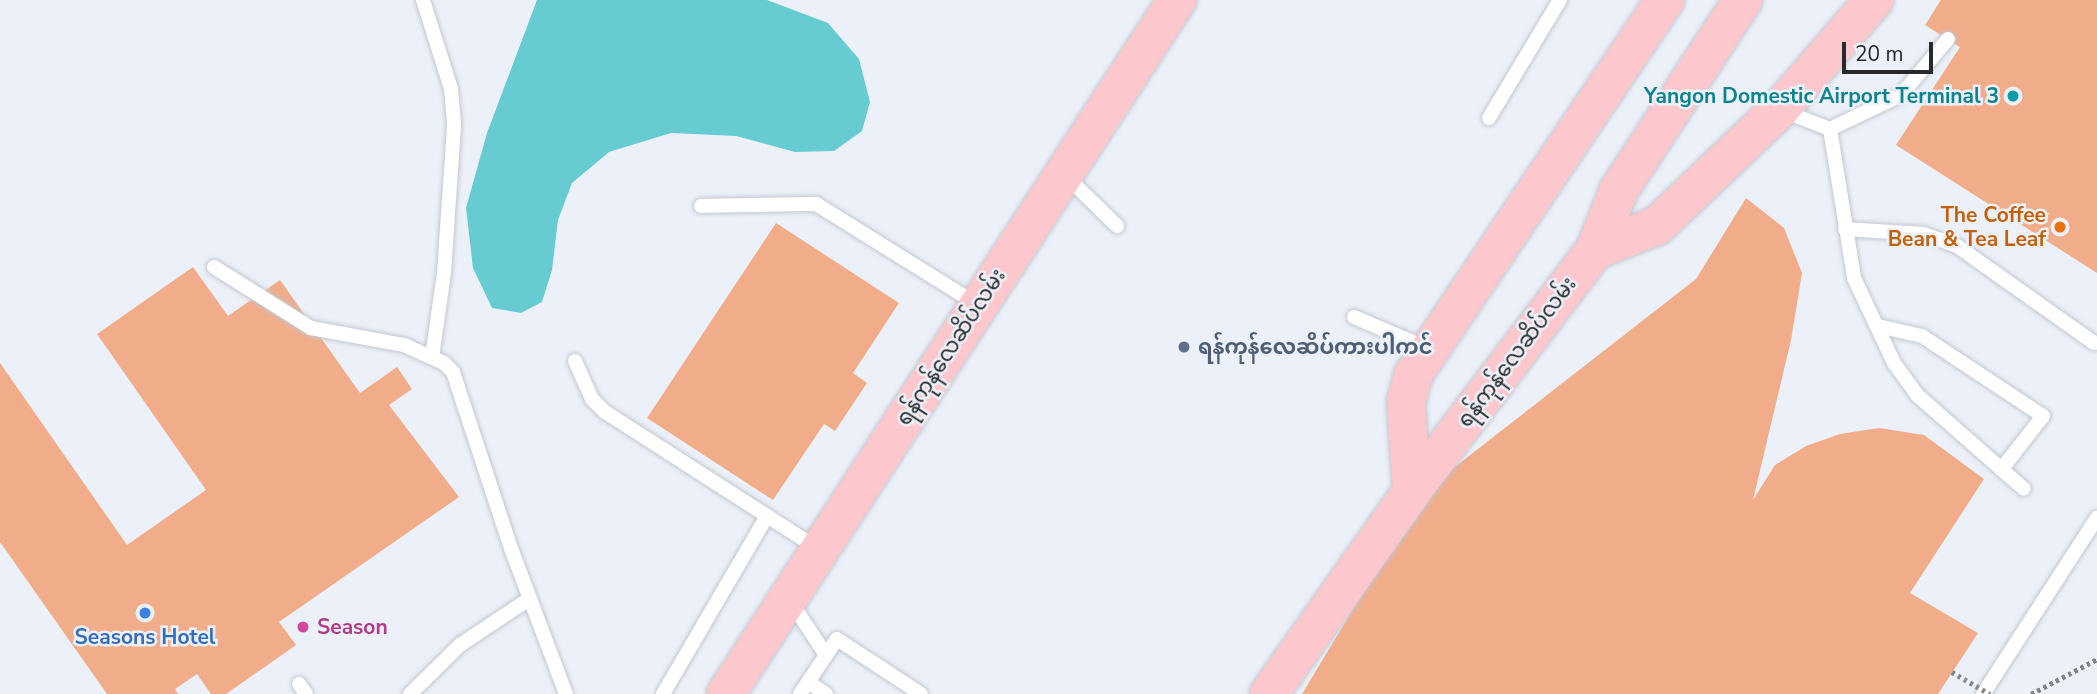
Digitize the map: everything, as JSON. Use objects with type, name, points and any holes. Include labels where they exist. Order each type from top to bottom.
[{"type":"main road","name":"ရန်ကုန်လေဆိပ်လမ်း","points":[[726,694],[1177,0]]},
{"type":"main road","points":[[1412,491],[1406,402],[1413,375],[1665,0]]},
{"type":"main road","name":"ရန်ကုန်လေဆိပ်လမ်း","points":[[1269,694],[1412,491],[1595,250],[1619,190],[1743,0]]},
{"type":"main road","points":[[1595,250],[1658,225],[1780,109],[1874,0]]},
{"type":"lane","points":[[423,0],[450,89],[454,126],[444,273],[432,357]]},
{"type":"lane","points":[[1489,118],[1560,0]]},
{"type":"lane","points":[[1780,109],[1830,129],[1901,95],[1948,39]]},
{"type":"lane","points":[[1830,129],[1854,278],[1894,363],[1917,395],[2024,489]]},
{"type":"lane","points":[[1064,174],[1117,226]]},
{"type":"lane","points":[[701,206],[816,204],[979,305]]},
{"type":"lane","points":[[1845,229],[1924,234],[1957,246],[2094,343]]},
{"type":"lane","points":[[214,267],[311,328],[404,345],[444,363],[458,382],[529,599],[566,694]]},
{"type":"lane","points":[[1354,317],[1430,349]]},
{"type":"lane","points":[[1878,326],[1923,336],[2043,416],[2001,470]]},
{"type":"lane","points":[[575,360],[592,399],[605,412],[818,550]]},
{"type":"lane","points":[[663,694],[766,516]]},
{"type":"lane","points":[[1983,694],[2097,518]]},
{"type":"lane","points":[[788,597],[826,655]]},
{"type":"lane","points":[[410,694],[460,645],[529,599]]},
{"type":"lane","points":[[827,694],[804,688],[837,639],[921,694]]},
{"type":"path","points":[[2031,694],[2097,659]]},
{"type":"path","points":[[1952,672],[1990,694]]},
{"type":"water","points":[[537,0],[767,0],[828,23],[859,59],[870,102],[862,131],[834,151],[795,152],[736,136],[671,133],[609,152],[572,183],[558,220],[552,270],[542,302],[521,313],[492,308],[473,268],[466,208],[487,133]]},
{"type":"building","name":"Yangon Domestic Airport Terminal 3","points":[[1941,0],[2097,0],[2097,273],[1896,145],[1960,47],[1925,25]]},
{"type":"building","points":[[1746,198],[1784,228],[1802,273],[1791,340],[1753,500],[1775,465],[1806,446],[1840,434],[1879,428],[1924,435],[1984,479],[1910,593],[1978,633],[1938,694],[1302,694],[1424,491],[1696,279]]},
{"type":"building","points":[[776,223],[899,303],[853,373],[867,383],[835,431],[824,424],[773,500],[647,418]]},
{"type":"building","points":[[193,267],[228,316],[280,280],[360,393],[397,367],[412,389],[389,405],[459,497],[279,622],[296,645],[226,694],[211,694],[197,674],[175,689],[178,694],[107,694],[0,542],[0,363],[127,545],[206,490],[97,334]]},
{"type":"place","name":"Yangon Domestic Airport Terminal 3","points":[[2013,96]]},
{"type":"place","name":"The Coffee Bean & Tea Leaf","points":[[2060,227]]},
{"type":"place","name":"ရန်ကုန်လေဆိပ်ကားပါကင်","points":[[1184,347]]},
{"type":"place","name":"Seasons Hotel","points":[[145,613]]},
{"type":"place","name":"Season","points":[[303,627]]}]
